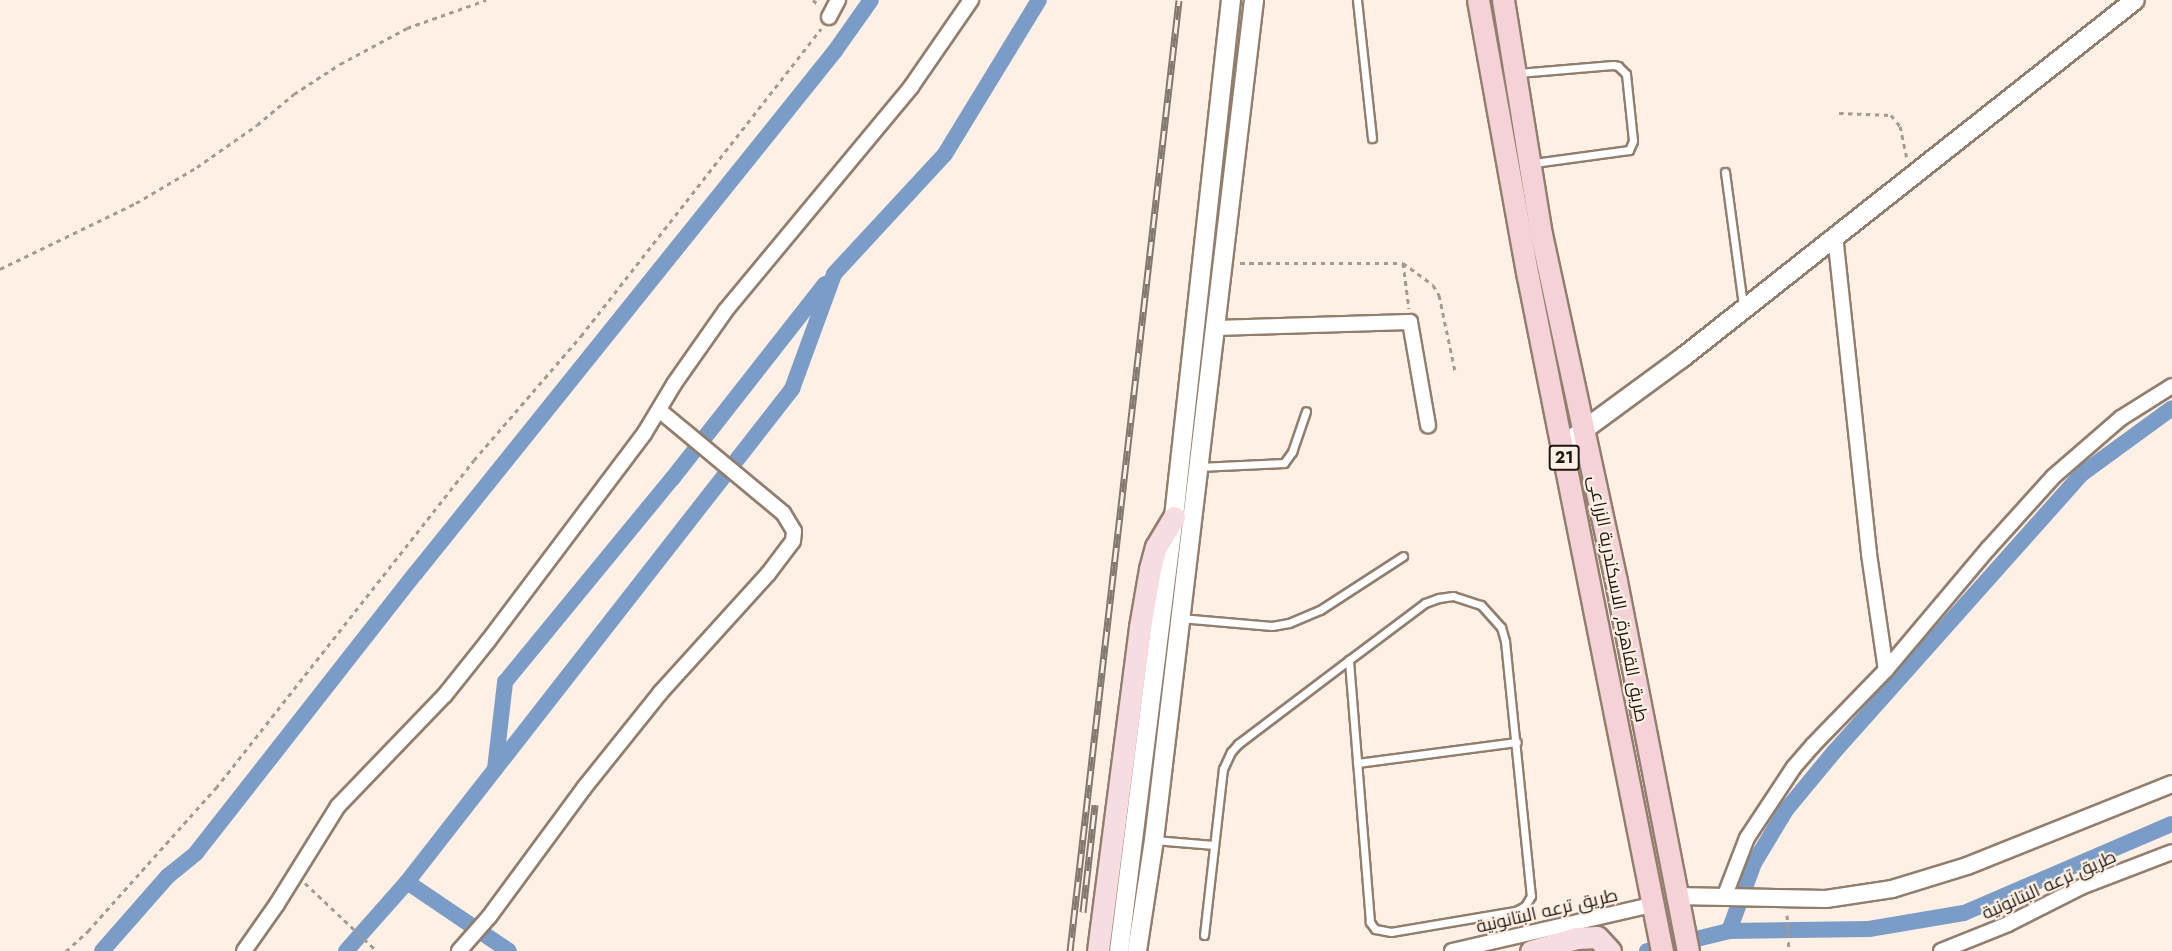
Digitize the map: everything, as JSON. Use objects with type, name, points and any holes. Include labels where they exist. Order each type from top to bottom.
[{"type":"highway","name":"طريق القاهرة, الاسكندرية الزراعى","points":[[1478,0],[1508,169],[1592,589],[1652,910],[1662,951]]},
{"type":"highway","name":"طريق القاهرة, الاسكندرية الزراعى","points":[[1503,0],[1528,164],[1616,581],[1688,951]]},
{"type":"main road","points":[[1119,951],[1174,517],[1231,0]]},
{"type":"main road","points":[[1137,951],[1154,840],[1254,0]]},
{"type":"main road","points":[[1562,446],[1743,308],[2136,0]]},
{"type":"main road","points":[[1098,951],[1140,627],[1152,558],[1161,537],[1174,517]]},
{"type":"main road","points":[[1531,951],[1576,938],[1603,944]]},
{"type":"street","points":[[829,17],[838,0]]},
{"type":"street","points":[[244,951],[346,796],[445,695],[523,596],[644,434],[674,384],[726,310],[911,87],[971,0]]},
{"type":"street","points":[[1835,236],[1870,563],[1886,670]]},
{"type":"street","points":[[1215,328],[1410,322],[1428,425]]},
{"type":"street","points":[[1731,896],[1747,838],[1794,768],[1886,670],[1988,549],[2054,476],[2121,418],[2172,386]]},
{"type":"street","points":[[462,948],[489,917],[584,788],[660,693],[768,574],[789,547],[794,531],[783,513],[659,410]]},
{"type":"street","points":[[1678,904],[1731,896],[1827,899],[1911,885],[1966,866],[2172,784]]},
{"type":"street","name":"طريق ترعه البتانونية","points":[[1941,951],[2008,924],[2081,887],[2172,852]]},
{"type":"street","name":"طريق ترعه البتانونية","points":[[1452,951],[1652,910]]},
{"type":"lane","points":[[1358,0],[1372,138]]},
{"type":"lane","points":[[1514,73],[1613,65],[1618,66],[1626,74],[1633,141],[1629,150],[1528,164]]},
{"type":"lane","points":[[1725,172],[1743,308]]},
{"type":"lane","points":[[1199,467],[1284,463],[1292,453],[1306,411]]},
{"type":"lane","points":[[1180,618],[1272,626],[1289,623],[1320,610],[1403,556]]},
{"type":"lane","points":[[1204,935],[1223,769],[1231,752],[1238,744],[1349,660],[1425,603],[1438,598],[1468,599],[1481,605],[1497,621],[1505,641],[1532,885],[1531,896],[1525,906],[1515,911],[1391,932],[1376,929],[1370,922],[1349,660]]},
{"type":"lane","points":[[1358,763],[1516,742]]},
{"type":"lane","points":[[1154,840],[1214,845]]},
{"type":"path","points":[[0,269],[136,203],[197,167],[257,125],[294,94],[340,64],[407,28],[486,0]]},
{"type":"path","points":[[66,951],[95,923],[216,788],[474,460],[581,336],[829,17],[813,0]]},
{"type":"path","points":[[1839,113],[1891,115],[1900,126],[1911,176]]},
{"type":"path","points":[[1223,263],[1403,263],[1433,285],[1439,295],[1455,371]]},
{"type":"path","points":[[1403,263],[1410,322]]},
{"type":"path","points":[[295,874],[377,951]]},
{"type":"path","points":[[1786,898],[1789,951]]},
{"type":"waterway","points":[[102,951],[168,876],[196,853],[415,574],[835,51],[871,0]]},
{"type":"waterway","points":[[346,951],[407,882],[792,389],[834,274],[945,154],[1039,0]]},
{"type":"waterway","points":[[495,769],[505,682],[672,479],[825,284]]},
{"type":"waterway","points":[[1729,931],[1754,863],[1786,810],[1834,752],[2083,473],[2172,408]]},
{"type":"waterway","points":[[1647,951],[1729,931],[1869,929],[1964,913],[2172,824]]},
{"type":"waterway","points":[[407,882],[509,951]]},
{"type":"railway","points":[[1070,951],[1179,0]]},
{"type":"railway","points":[[1083,912],[1095,805]]}]
